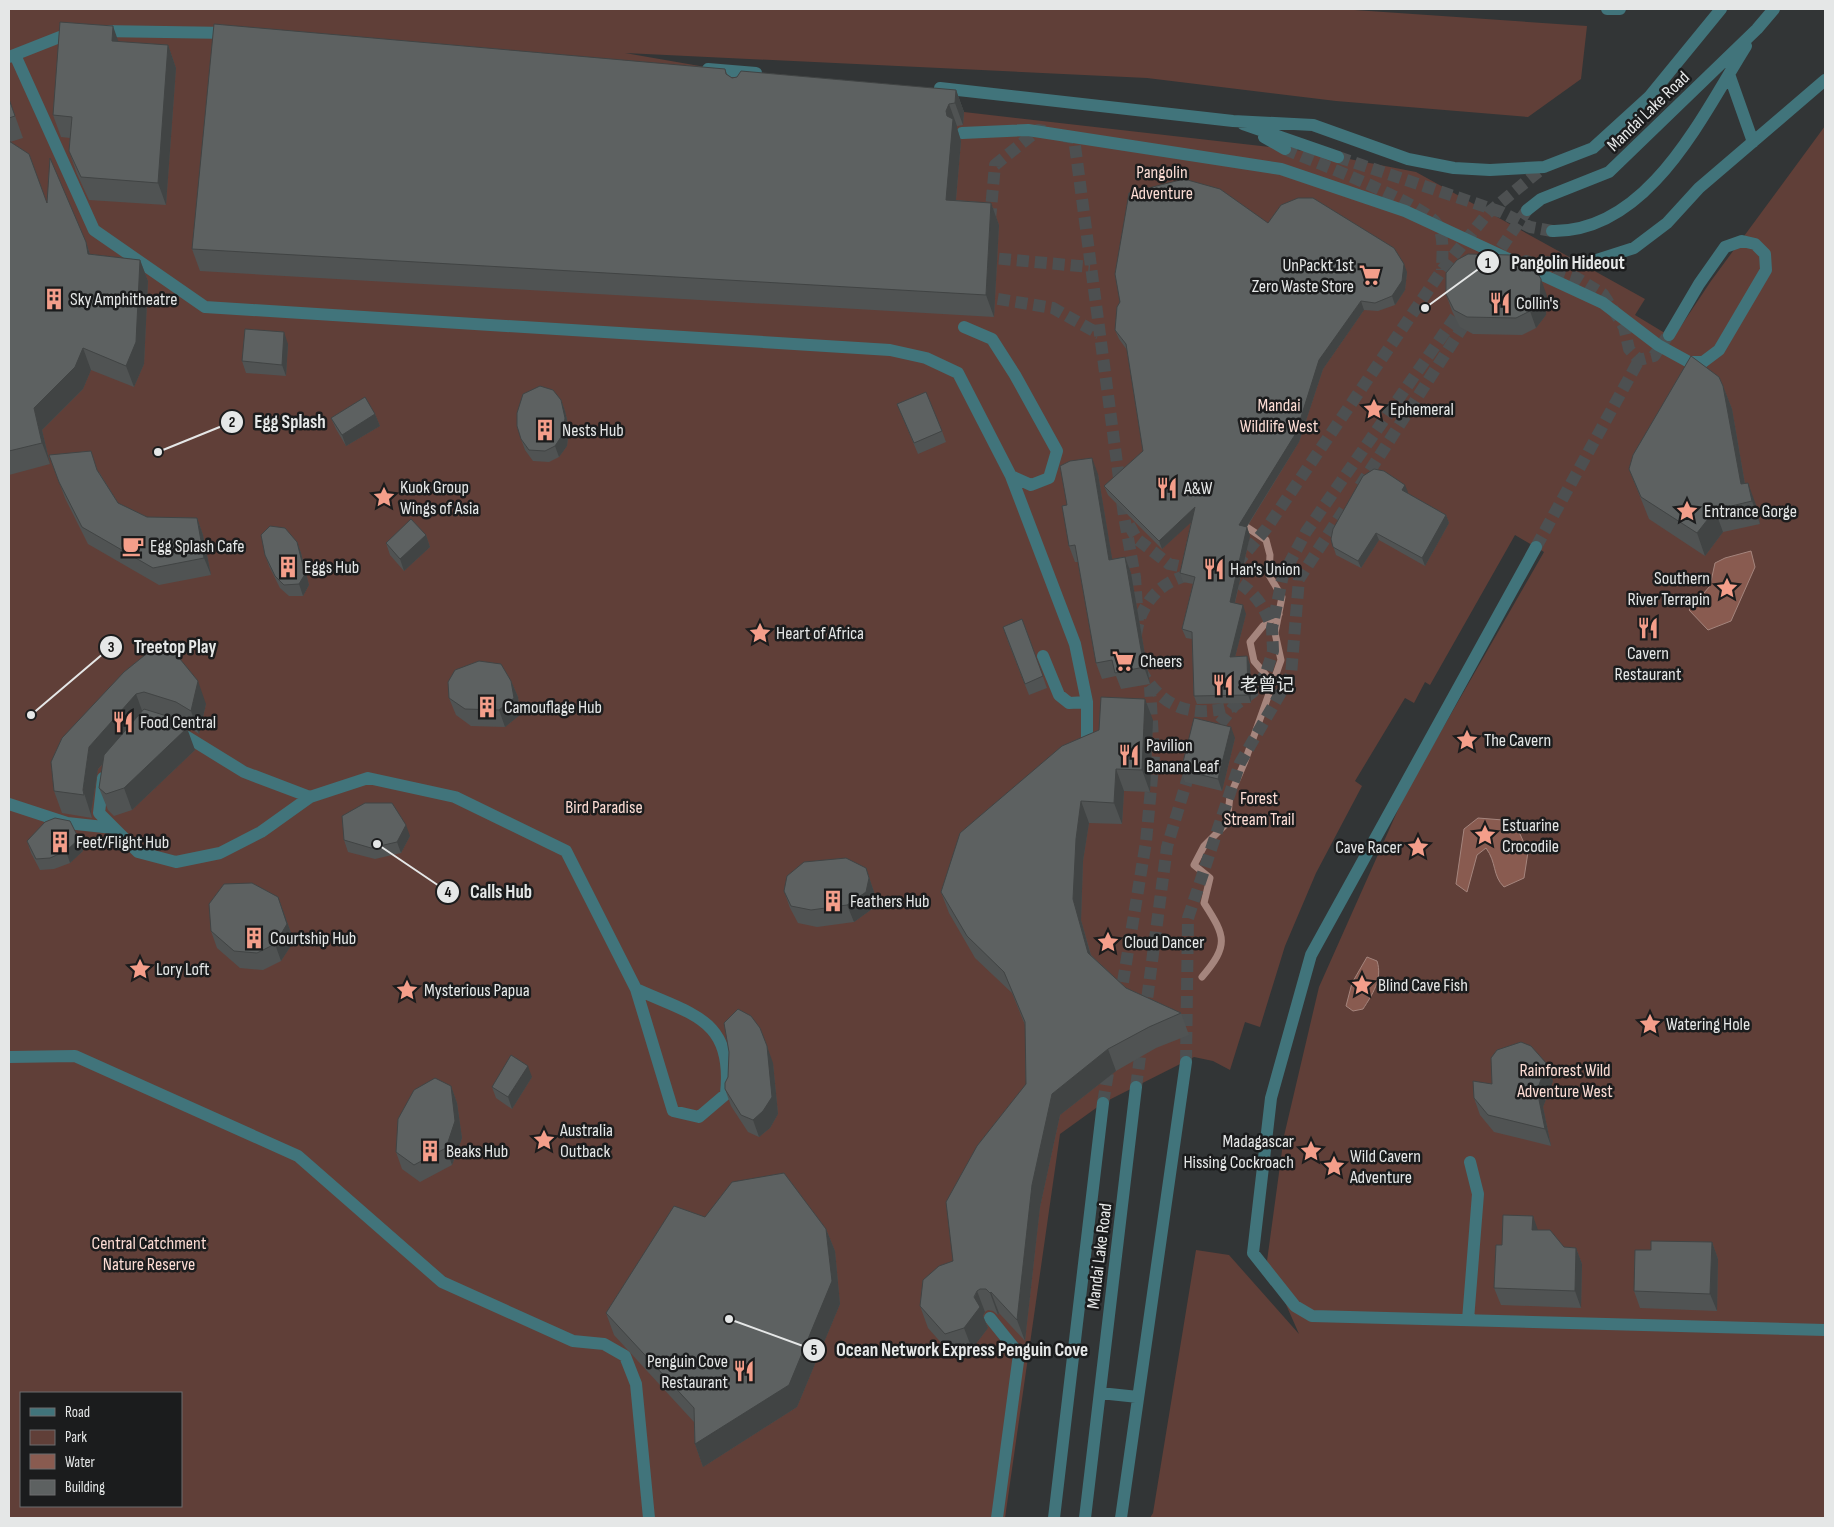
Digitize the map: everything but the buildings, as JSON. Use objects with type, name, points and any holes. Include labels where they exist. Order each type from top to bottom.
[{"type":"street","points":[[1607,9],[1620,9]]},
{"type":"street","name":"Mandai Lake Road","points":[[1233,120],[1313,125],[1408,159],[1454,168],[1490,170],[1544,167],[1593,148],[1648,97],[1721,9]]},
{"type":"street","name":"Mandai Lake Road","points":[[1526,210],[1541,200],[1609,172],[1757,29],[1774,9]]},
{"type":"street","points":[[1552,230],[1572,231],[1610,218],[1640,197],[1679,154],[1757,29]]},
{"type":"street","points":[[241,34],[73,30],[12,56],[94,230],[205,306],[890,350],[926,358],[958,373],[1010,476],[1075,644],[1087,702],[1087,751]]},
{"type":"street","points":[[695,68],[771,74]]},
{"type":"street","points":[[742,72],[742,85]]},
{"type":"street","points":[[1729,74],[1753,142]]},
{"type":"street","points":[[1584,264],[1634,248],[1667,223],[1699,188],[1825,80]]},
{"type":"street","points":[[924,87],[1233,120],[1338,157]]},
{"type":"street","points":[[1233,120],[1285,149]]},
{"type":"street","points":[[962,133],[1028,130],[1281,169],[1404,211],[1505,256],[1603,303],[1658,345],[1689,362],[1703,362],[1719,350],[1766,270],[1765,254],[1755,244],[1742,241],[1725,247],[1699,284],[1669,335]]},
{"type":"street","points":[[964,327],[992,339],[1015,375],[1057,451],[1049,478],[1031,486],[1010,476]]},
{"type":"street","points":[[1536,547],[1311,955],[1271,1098],[1253,1253],[1295,1306],[1312,1316],[1825,1330]]},
{"type":"street","points":[[1043,656],[1059,695],[1069,703],[1087,702]]},
{"type":"street","points":[[166,727],[182,732],[244,772],[310,797]]},
{"type":"street","points":[[111,766],[104,774],[99,813],[138,852],[176,862],[220,853],[261,832],[310,797],[368,778],[455,796],[566,851],[636,989],[673,1110],[699,1117],[726,1094],[728,1071],[725,1049],[705,1020],[636,989]]},
{"type":"street","points":[[9,804],[67,823],[113,828]]},
{"type":"street","points":[[9,1056],[75,1056],[298,1156],[442,1282],[573,1340],[604,1344],[625,1356],[636,1384],[649,1518]]},
{"type":"street","points":[[1121,1518],[1186,1062]]},
{"type":"street","name":"Mandai Lake Road","points":[[1086,1518],[1136,1087]]},
{"type":"street","name":"Mandai Lake Road","points":[[1054,1518],[1103,1102]]},
{"type":"street","points":[[1468,1320],[1478,1194],[1470,1162]]},
{"type":"street","points":[[990,1318],[1019,1354],[997,1518]]},
{"type":"street","points":[[1100,1393],[1138,1397]]},
{"type":"green space","points":[[9,9],[1340,9],[1587,26],[1581,79],[1528,117],[1336,101],[1147,78],[625,53],[964,112],[1313,152],[1416,172],[1645,299],[1635,315],[1673,338],[1711,281],[1825,126],[1825,1518],[1150,1518],[1153,1513],[1196,1250],[1229,1255],[1299,1334],[1267,1261],[1284,1136],[1319,987],[1405,794],[1544,552],[1515,535],[1430,685],[1425,682],[1414,703],[1405,698],[1355,781],[1362,786],[1316,873],[1285,946],[1260,1027],[1245,1022],[1230,1070],[1213,1061],[1194,1057],[1103,1103],[1060,1134],[1005,1518],[9,1518]]},
{"type":"water","points":[[1751,551],[1755,567],[1731,621],[1708,630],[1689,610],[1710,586],[1715,563],[1725,558]]},
{"type":"water","points":[[1478,818],[1503,820],[1520,834],[1528,852],[1524,878],[1504,887],[1498,878],[1486,848],[1477,855],[1467,892],[1456,884],[1464,829]]},
{"type":"water","points":[[1367,957],[1377,961],[1378,980],[1363,1009],[1353,1011],[1346,1006],[1352,983]]},
{"type":"waterway","points":[[1202,977],[1217,957],[1221,941],[1217,924],[1204,903],[1210,878],[1194,865],[1204,846],[1227,823],[1230,796],[1245,761],[1281,660],[1275,633],[1282,597],[1269,575],[1270,555],[1266,540],[1239,522]]},
{"type":"waterway","points":[[1272,682],[1254,661],[1250,642],[1263,626],[1279,614]]},
{"type":"tunnel","points":[[990,220],[995,165],[1038,130],[1045,131]]},
{"type":"tunnel","points":[[1064,136],[1074,138],[1124,516],[1135,577],[1138,621]]},
{"type":"tunnel","points":[[1285,149],[1390,194],[1428,215],[1440,229],[1442,270]]},
{"type":"tunnel","points":[[1338,157],[1501,212],[1530,227],[1552,231]]},
{"type":"tunnel","points":[[1235,563],[1239,561],[1266,529],[1442,270],[1488,213],[1544,167]]},
{"type":"tunnel","points":[[1491,263],[1527,210]]},
{"type":"tunnel","points":[[981,257],[1090,267]]},
{"type":"tunnel","points":[[1520,264],[1526,261],[1577,278],[1603,294],[1624,327],[1629,349],[1639,360],[1654,356],[1667,337]]},
{"type":"tunnel","points":[[1542,262],[1584,264]]},
{"type":"tunnel","points":[[980,296],[1053,308],[1099,334]]},
{"type":"tunnel","points":[[1209,738],[1234,706],[1253,692],[1266,673],[1273,651],[1272,628],[1283,575],[1306,532],[1465,303]]},
{"type":"tunnel","points":[[1360,486],[1471,314]]},
{"type":"tunnel","points":[[1536,547],[1639,360]]},
{"type":"tunnel","points":[[1186,1062],[1188,918],[1240,763],[1291,675],[1299,579],[1346,507]]},
{"type":"tunnel","points":[[1129,525],[1137,539],[1169,564],[1197,570]]},
{"type":"tunnel","points":[[1136,635],[1142,612],[1155,594],[1174,580],[1197,574]]},
{"type":"tunnel","points":[[1224,575],[1241,584],[1254,596],[1264,610],[1272,628]]},
{"type":"tunnel","points":[[1140,669],[1158,693],[1179,707],[1204,711],[1234,706]]},
{"type":"tunnel","points":[[1120,1000],[1146,842],[1154,756],[1150,687]]},
{"type":"tunnel","points":[[1145,1015],[1167,847],[1191,767]]},
{"type":"tunnel","points":[[1136,1087],[1142,1042]]},
{"type":"tunnel","points":[[1103,1103],[1110,1061]]},
{"type":"place","name":"UnPackt 1st Zero Waste Store","points":[[1370,275]]},
{"type":"place","name":"Sky Amphitheatre","points":[[54,299]]},
{"type":"place","name":"Collin's","points":[[1500,303]]},
{"type":"place","name":"Pangolin Hideout","points":[[1425,308]]},
{"type":"place","name":"Ephemeral","points":[[1374,409]]},
{"type":"place","name":"Nests Hub","points":[[545,430]]},
{"type":"place","name":"Egg Splash","points":[[158,452]]},
{"type":"place","name":"A&W","points":[[1167,488]]},
{"type":"place","name":"Kuok Group Wings of Asia","points":[[384,497]]},
{"type":"place","name":"Entrance Gorge","points":[[1687,511]]},
{"type":"place","name":"Egg Splash Cafe","points":[[133,546]]},
{"type":"place","name":"Eggs Hub","points":[[288,567]]},
{"type":"place","name":"Han's Union","points":[[1214,569]]},
{"type":"place","name":"Southern River Terrapin","points":[[1727,588]]},
{"type":"place","name":"Cavern Restaurant","points":[[1648,628]]},
{"type":"place","name":"Heart of Africa","points":[[760,633]]},
{"type":"place","name":"Cheers","points":[[1123,661]]},
{"type":"place","name":"老曾记","points":[[1223,685]]},
{"type":"place","name":"Camouflage Hub","points":[[487,707]]},
{"type":"place","name":"Treetop Play","points":[[31,715]]},
{"type":"place","name":"Food Central","points":[[123,722]]},
{"type":"place","name":"The Cavern","points":[[1467,740]]},
{"type":"place","name":"Pavilion Banana Leaf","points":[[1129,755]]},
{"type":"place","name":"Estuarine Crocodile","points":[[1485,835]]},
{"type":"place","name":"Feet/Flight Hub","points":[[60,842]]},
{"type":"place","name":"Calls Hub","points":[[377,844]]},
{"type":"place","name":"Cave Racer","points":[[1418,847]]},
{"type":"place","name":"Feathers Hub","points":[[833,901]]},
{"type":"place","name":"Courtship Hub","points":[[254,938]]},
{"type":"place","name":"Cloud Dancer","points":[[1108,942]]},
{"type":"place","name":"Lory Loft","points":[[140,969]]},
{"type":"place","name":"Blind Cave Fish","points":[[1362,985]]},
{"type":"place","name":"Mysterious Papua","points":[[407,990]]},
{"type":"place","name":"Watering Hole","points":[[1650,1024]]},
{"type":"place","name":"Australia Outback","points":[[544,1140]]},
{"type":"place","name":"Beaks Hub","points":[[430,1151]]},
{"type":"place","name":"Madagascar Hissing Cockroach","points":[[1311,1151]]},
{"type":"place","name":"Wild Cavern Adventure","points":[[1334,1166]]},
{"type":"place","name":"Ocean Network Express Penguin Cove","points":[[729,1319]]},
{"type":"place","name":"Penguin Cove Restaurant","points":[[744,1371]]},
{"type":"park label","name":"Pangolin Adventure","points":[[1162,182]]},
{"type":"park label","name":"Mandai Wildlife West","points":[[1279,415]]},
{"type":"park label","name":"Bird Paradise","points":[[604,807]]},
{"type":"park label","name":"Forest Stream Trail","points":[[1259,808]]},
{"type":"park label","name":"Rainforest Wild Adventure West","points":[[1565,1080]]},
{"type":"park label","name":"Central Catchment Nature Reserve","points":[[149,1253]]}]
